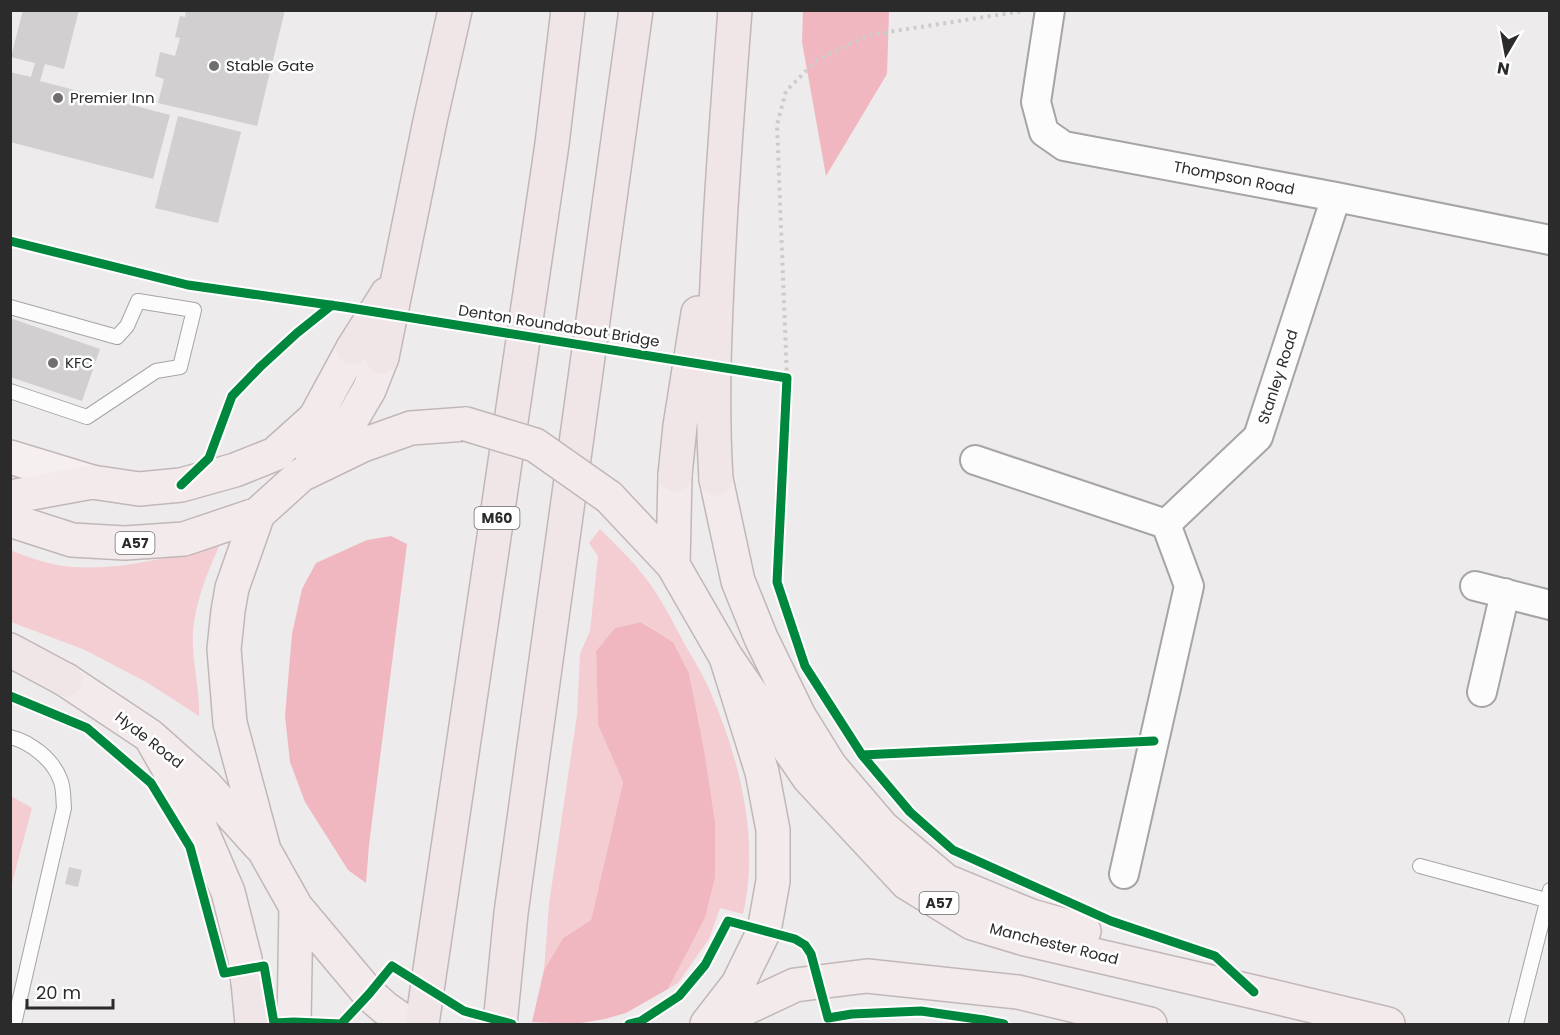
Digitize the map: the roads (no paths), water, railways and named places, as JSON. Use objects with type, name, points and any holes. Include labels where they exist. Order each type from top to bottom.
[{"type":"highway","points":[[10,497],[92,482],[139,489],[181,485],[235,470],[275,454],[315,418],[368,353],[397,278],[455,10]]},
{"type":"highway","name":"M60","points":[[422,1024],[552,144],[568,10]]},
{"type":"highway","points":[[500,1024],[511,913],[636,10]]},
{"type":"highway","points":[[735,10],[724,148],[714,335],[713,436],[716,479],[738,581],[771,657],[799,716],[830,766],[882,827],[946,881],[1030,916],[1125,943],[1178,974]]},
{"type":"highway","points":[[673,565],[675,475],[680,426],[724,148]]},
{"type":"highway","points":[[368,353],[369,390],[352,419],[301,475],[258,514],[232,588],[224,649],[230,723],[264,850],[296,907],[369,994],[408,1024]]},
{"type":"highway","points":[[301,475],[363,445],[411,428],[466,424],[534,446],[609,497],[673,565],[726,657],[762,772],[773,830],[773,881],[764,931],[738,984],[707,1024]]},
{"type":"highway","name":"A57","points":[[10,520],[72,540],[125,543],[184,539],[258,514]]},
{"type":"highway","points":[[10,650],[66,680]]},
{"type":"highway","name":"Manchester Road","points":[[726,657],[809,778],[907,883],[972,922],[1025,939],[1388,1024]]},
{"type":"highway","name":"Hyde Road","points":[[66,680],[150,736],[205,785],[264,850]]},
{"type":"highway","points":[[150,736],[194,813],[228,892],[245,959],[252,1024]]},
{"type":"highway","points":[[294,1024],[296,907]]},
{"type":"highway","points":[[712,1024],[795,985],[867,976],[1018,992],[1149,1024]]},
{"type":"main road","points":[[10,457],[92,482]]},
{"type":"main road","name":"Hyde Road","points":[[10,669],[66,680]]},
{"type":"street","name":"Thompson Road","points":[[1050,10],[1036,102],[1044,132],[1064,146],[1550,240]]},
{"type":"street","name":"Stanley Road","points":[[1166,524],[1258,437],[1336,197]]},
{"type":"street","points":[[975,460],[1166,524],[1189,586],[1125,874]]},
{"type":"street","points":[[1475,586],[1550,604]]},
{"type":"street","points":[[1482,692],[1505,593]]},
{"type":"lane","points":[[10,307],[117,337],[127,326],[138,301],[194,310],[180,367],[156,371],[87,417],[10,391]]},
{"type":"lane","points":[[10,737],[19,739],[46,757],[61,780],[64,808],[14,1024]]},
{"type":"lane","points":[[1420,866],[1548,895],[1516,1024]]},
{"type":"place","name":"Stable Gate","points":[[214,66]]},
{"type":"place","name":"Premier Inn","points":[[58,98]]},
{"type":"place","name":"KFC","points":[[53,363]]}]
